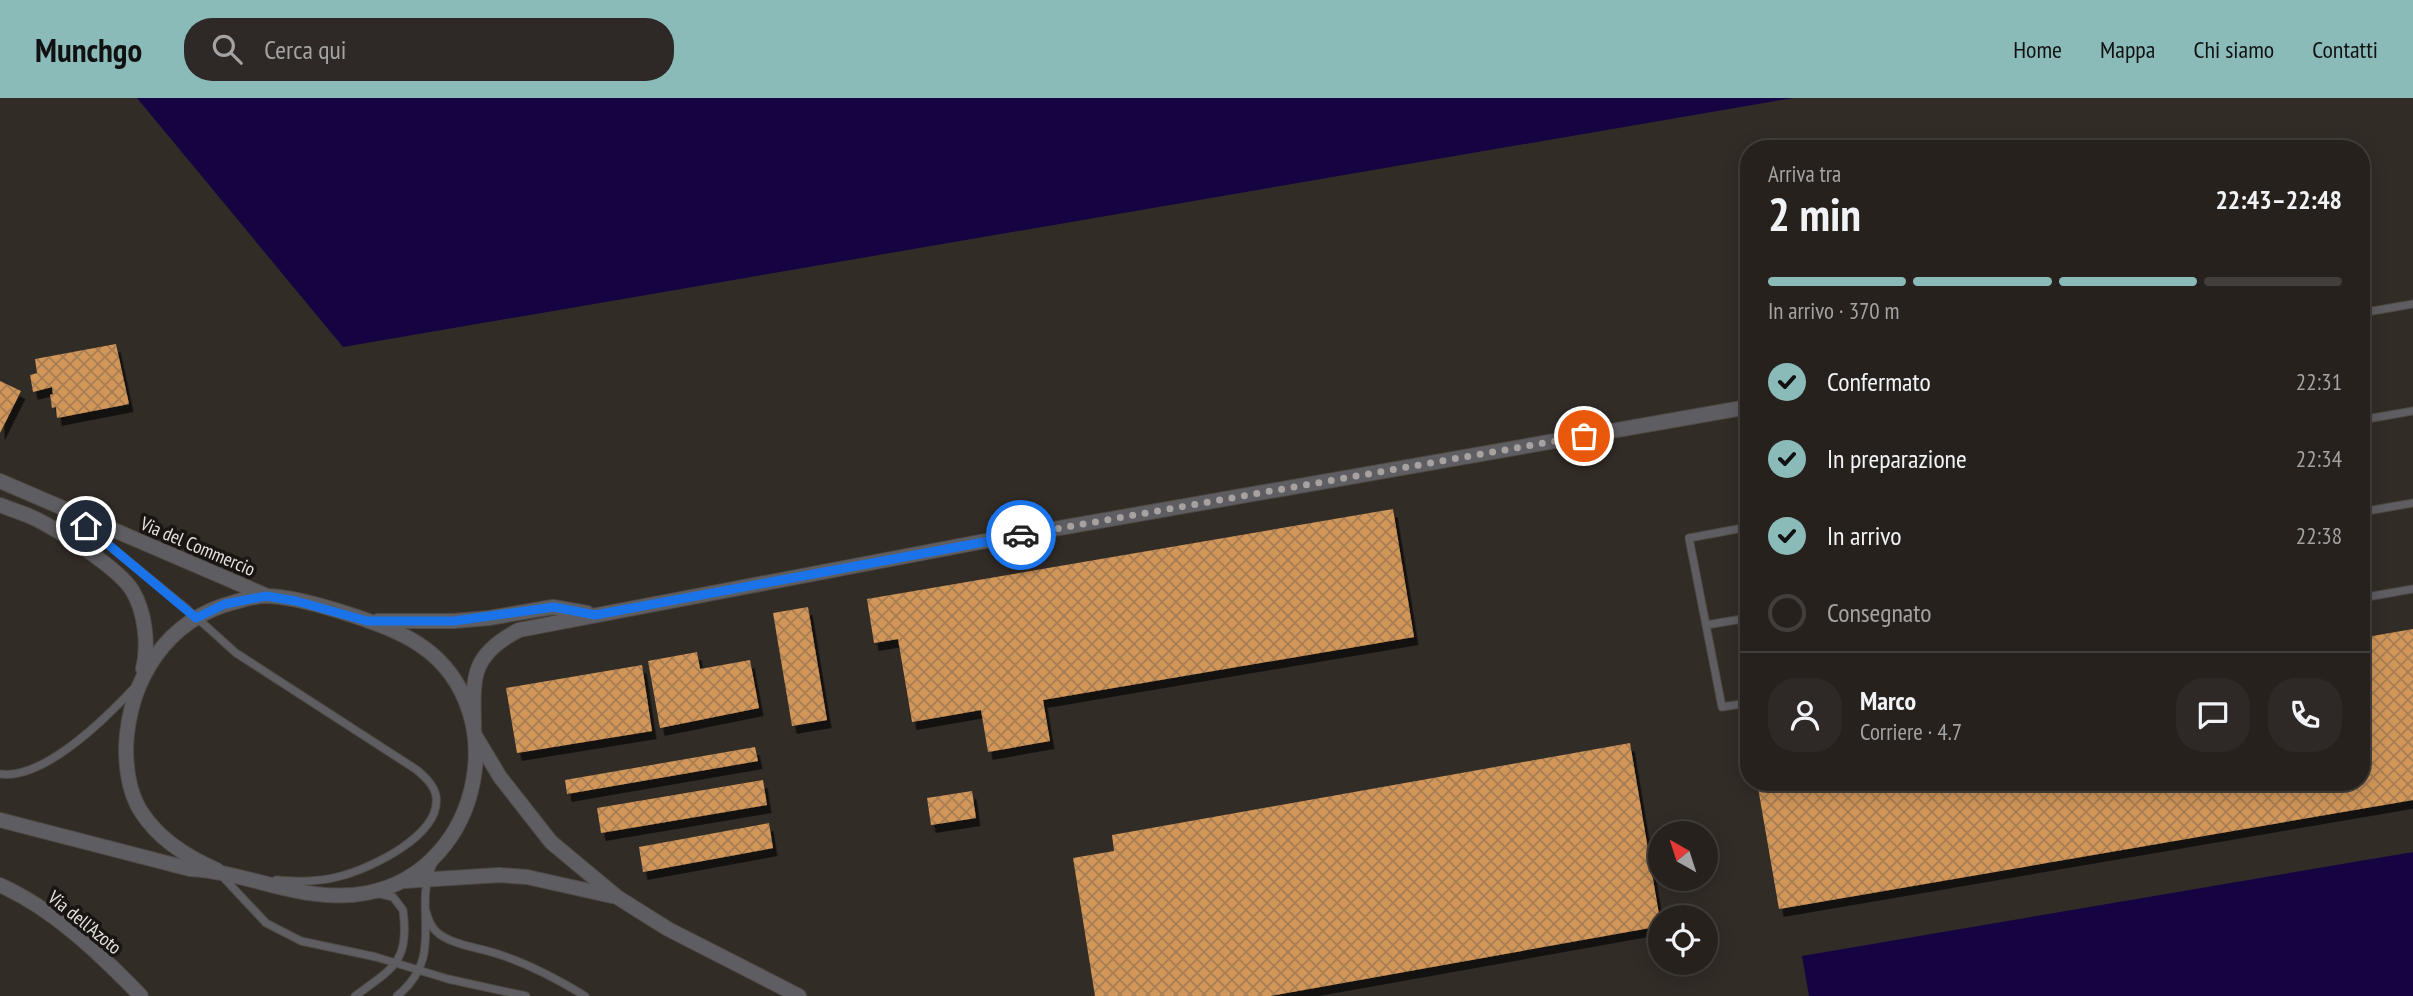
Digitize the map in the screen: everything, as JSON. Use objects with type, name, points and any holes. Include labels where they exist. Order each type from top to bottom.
[{"type":"street","points":[[0,505],[36,519],[73,541],[123,579],[137,600],[143,624],[145,661],[130,713],[126,760],[134,797],[141,812],[154,828],[186,854],[216,870],[237,877],[317,894],[366,894],[399,882],[417,871],[455,832],[466,810],[476,759],[473,685],[476,672],[481,661],[495,646],[519,630],[980,542],[1740,408]]},
{"type":"street","name":"Via del Commercio","points":[[0,481],[266,596]]},
{"type":"street","points":[[142,678],[162,646],[196,618],[225,604],[266,596],[296,601],[367,621],[413,640],[441,664],[455,682],[475,732],[500,777],[551,842],[617,897],[668,929],[799,996]]},
{"type":"street","points":[[367,621],[454,621],[554,607],[595,615]]},
{"type":"street","points":[[0,820],[190,869],[216,870]]},
{"type":"street","points":[[399,882],[427,878],[527,877],[617,897]]},
{"type":"street","name":"Via dell'Azoto","points":[[0,885],[71,929],[141,996]]},
{"type":"lane","points":[[2370,311],[2413,304]]},
{"type":"lane","points":[[2370,418],[2413,411]]},
{"type":"lane","points":[[2370,510],[2413,503]]},
{"type":"lane","points":[[68,512],[236,653],[417,770],[430,784],[436,798],[433,814],[417,835],[395,852],[361,870],[318,880],[237,877]]},
{"type":"lane","points":[[1740,528],[1689,538],[1722,707],[1740,704]]},
{"type":"lane","points":[[2370,596],[2413,589]]},
{"type":"lane","points":[[1706,625],[1740,619]]},
{"type":"lane","points":[[0,774],[18,774],[74,744],[112,712],[142,678]]},
{"type":"lane","points":[[397,996],[411,984],[420,971],[426,950],[427,878],[433,862],[445,845]]},
{"type":"lane","points":[[216,870],[253,911],[282,933],[301,941],[376,957],[449,979],[526,996]]},
{"type":"lane","points":[[355,996],[396,964],[403,952],[404,910],[399,902],[387,894],[366,894]]},
{"type":"lane","points":[[426,911],[434,930],[447,939],[516,961],[585,996]]},
{"type":"shaded area","points":[[137,98],[1793,98],[343,347]]},
{"type":"shaded area","points":[[2413,852],[2413,996],[1809,996],[1802,956]]},
{"type":"building","points":[[116,344],[129,404],[57,418],[56,407],[52,408],[52,387],[33,392],[30,375],[37,373],[35,359]]},
{"type":"building","points":[[0,381],[21,391],[0,433]]},
{"type":"building","points":[[1393,509],[1414,637],[1043,700],[1050,741],[988,752],[981,710],[912,722],[898,639],[874,643],[867,599]]},
{"type":"building","points":[[808,607],[827,720],[792,726],[773,613]]},
{"type":"building","points":[[2413,629],[2413,800],[1779,909],[1759,791],[2370,791],[2370,636]]},
{"type":"building","points":[[697,652],[700,669],[750,660],[759,708],[660,728],[648,661]]},
{"type":"building","points":[[642,665],[652,731],[517,753],[506,688]]},
{"type":"building","points":[[1630,743],[1648,849],[1648,891],[1655,891],[1657,905],[1648,905],[1648,928],[1270,996],[1095,996],[1073,858],[1114,851],[1112,835]]},
{"type":"building","points":[[755,747],[758,761],[567,794],[565,780]]},
{"type":"building","points":[[763,780],[767,805],[601,833],[597,808]]},
{"type":"building","points":[[972,791],[976,818],[931,825],[927,798]]},
{"type":"building","points":[[769,823],[773,848],[643,872],[639,847]]},
{"type":"way so far","points":[[1021,535],[1584,436]]},
{"type":"route","points":[[86,526],[196,618],[225,604],[266,596],[317,606],[367,621],[416,622],[489,618],[554,607],[595,615],[1021,535]]}]
